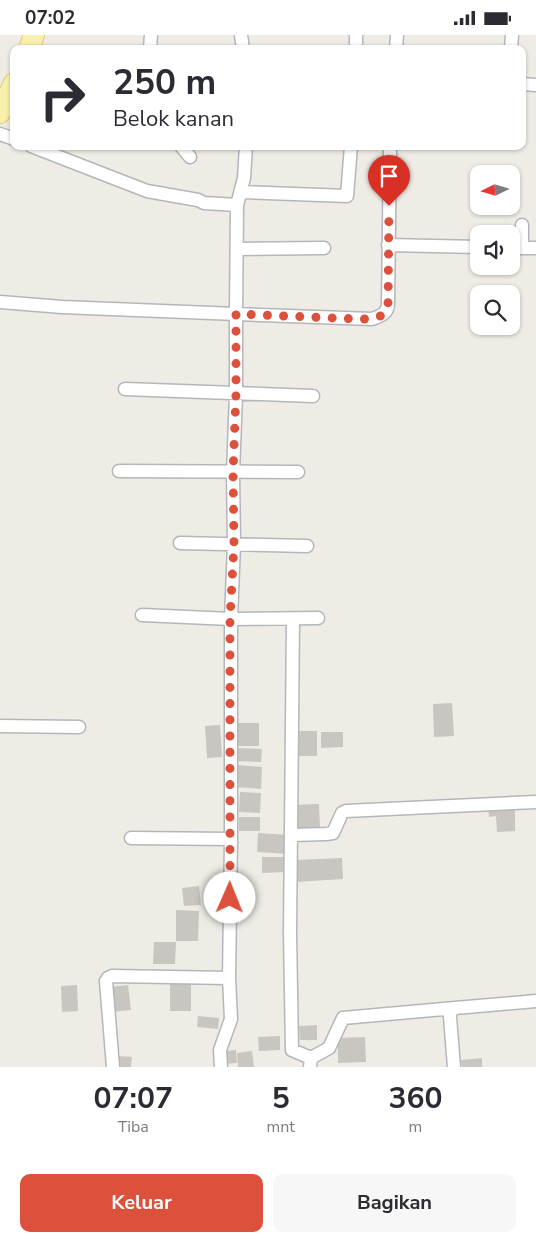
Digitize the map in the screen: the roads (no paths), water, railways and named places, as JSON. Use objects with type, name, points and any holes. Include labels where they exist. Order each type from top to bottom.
[{"type":"main road","points":[[0,113],[10,92]]},
{"type":"street","points":[[41,150],[147,191],[198,200],[204,203],[237,205]]},
{"type":"street","points":[[184,150],[190,157]]},
{"type":"street","points":[[212,1067],[221,1067],[220,1050],[231,1023],[229,978],[231,839],[230,619],[234,544],[233,473],[236,394],[237,205],[241,192],[246,150]]},
{"type":"street","points":[[241,192],[347,195],[351,150]]},
{"type":"street","points":[[0,302],[62,307],[372,319],[386,312],[388,305],[390,150]]},
{"type":"street","points":[[520,234],[522,225]]},
{"type":"street","points":[[388,245],[470,247]]},
{"type":"street","points":[[237,249],[324,248]]},
{"type":"street","points":[[520,248],[536,248]]},
{"type":"street","points":[[125,389],[313,396]]},
{"type":"street","points":[[119,471],[298,473]]},
{"type":"street","points":[[180,543],[307,546]]},
{"type":"street","points":[[142,615],[230,619],[318,618]]},
{"type":"street","points":[[294,619],[290,933],[292,1051],[310,1062],[329,1048],[343,1018],[536,1001]]},
{"type":"street","points":[[0,726],[79,727]]},
{"type":"street","points":[[291,835],[333,833],[342,813],[346,811],[536,802]]},
{"type":"street","points":[[131,838],[231,839]]},
{"type":"street","points":[[112,1067],[106,981],[108,978],[112,976],[229,978]]},
{"type":"street","points":[[454,1008],[450,1012],[454,1067]]}]
